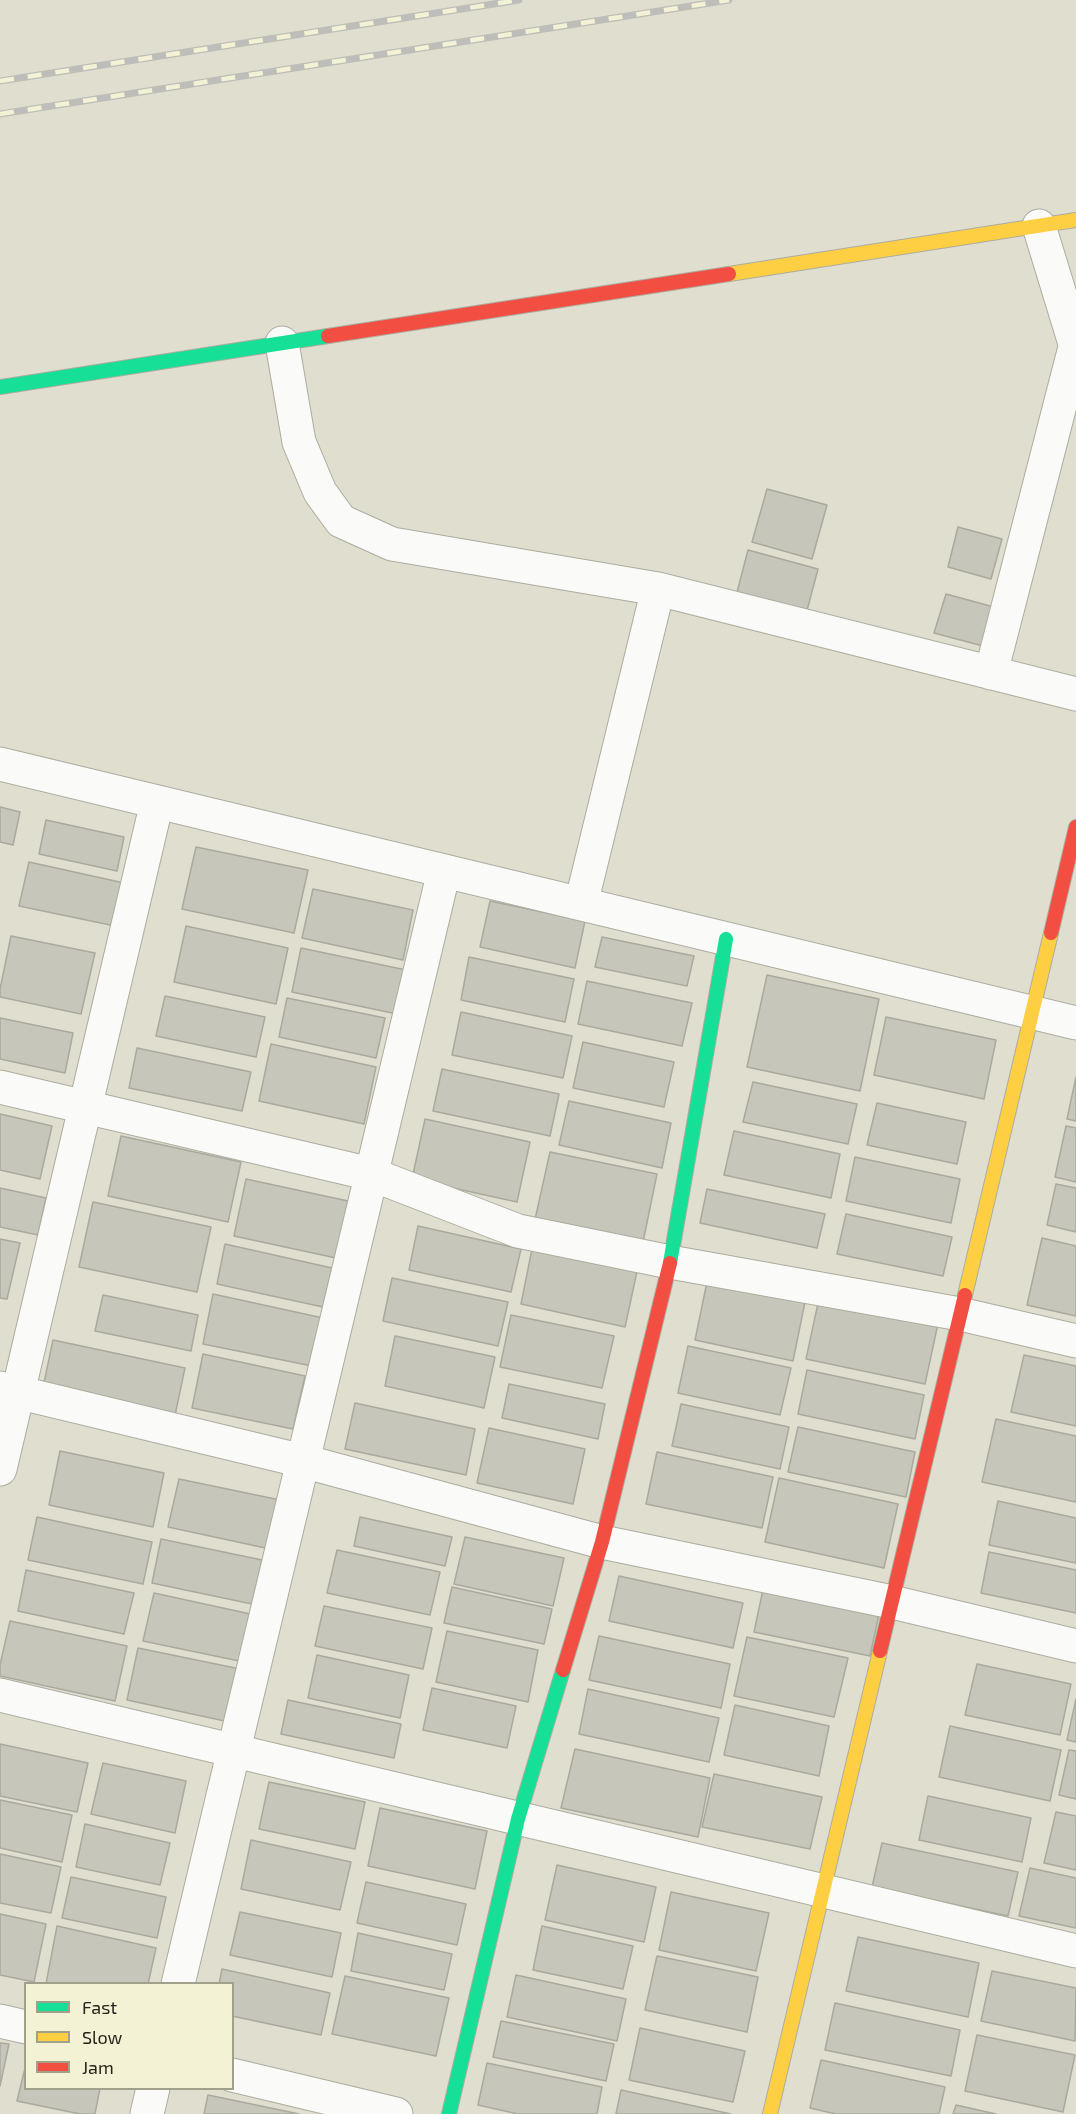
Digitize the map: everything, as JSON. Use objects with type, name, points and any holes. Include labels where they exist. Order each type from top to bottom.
[{"type":"street","points":[[0,387],[1076,220]]},
{"type":"street","points":[[991,673],[1075,347],[1039,226]]},
{"type":"street","points":[[282,343],[299,442],[320,492],[341,521],[392,544],[658,589],[1076,694]]},
{"type":"street","points":[[581,904],[658,589]]},
{"type":"street","points":[[0,764],[1076,1023]]},
{"type":"street","points":[[0,1469],[9,1390],[85,1107],[157,802]]},
{"type":"street","points":[[770,2114],[1076,828]]},
{"type":"street","points":[[178,1982],[444,871]]},
{"type":"street","points":[[449,2114],[519,1819],[602,1542],[670,1262],[726,939]]},
{"type":"street","points":[[0,1087],[371,1174],[519,1231],[670,1262],[960,1314],[1076,1341]]},
{"type":"street","points":[[9,1390],[303,1461],[602,1542],[892,1602],[1076,1646]]},
{"type":"street","points":[[0,1695],[1076,1951]]},
{"type":"street","points":[[0,2021],[24,2027]]},
{"type":"street","points":[[234,2075],[396,2114]]},
{"type":"street","points":[[147,2114],[153,2090]]},
{"type":"building","points":[[767,489],[827,505],[812,559],[752,542]]},
{"type":"building","points":[[958,527],[1002,539],[991,579],[948,567]]},
{"type":"building","points":[[748,550],[818,569],[805,618],[735,600]]},
{"type":"building","points":[[946,594],[994,607],[983,646],[934,633]]},
{"type":"building","points":[[0,807],[20,812],[13,845],[0,842]]},
{"type":"building","points":[[46,820],[124,837],[117,871],[39,854]]},
{"type":"building","points":[[196,847],[308,870],[294,933],[182,909]]},
{"type":"building","points":[[29,862],[124,883],[115,926],[19,906]]},
{"type":"building","points":[[313,889],[413,910],[403,960],[302,938]]},
{"type":"building","points":[[490,901],[585,921],[575,968],[480,947]]},
{"type":"building","points":[[186,926],[288,948],[276,1004],[174,982]]},
{"type":"building","points":[[11,936],[95,953],[81,1014],[0,997]]},
{"type":"building","points":[[602,937],[694,956],[687,986],[595,967]]},
{"type":"building","points":[[301,948],[406,970],[397,1014],[292,992]]},
{"type":"building","points":[[469,957],[574,979],[565,1022],[461,1000]]},
{"type":"building","points":[[767,975],[879,999],[860,1091],[747,1067]]},
{"type":"building","points":[[587,981],[692,1003],[682,1046],[578,1024]]},
{"type":"building","points":[[165,996],[265,1017],[256,1057],[156,1036]]},
{"type":"building","points":[[287,998],[385,1018],[376,1058],[279,1037]]},
{"type":"building","points":[[461,1012],[572,1036],[563,1078],[452,1055]]},
{"type":"building","points":[[886,1017],[996,1040],[984,1099],[874,1075]]},
{"type":"building","points":[[0,1018],[73,1033],[65,1073],[0,1059]]},
{"type":"building","points":[[583,1042],[674,1062],[664,1107],[573,1088]]},
{"type":"building","points":[[271,1044],[376,1067],[364,1124],[259,1101]]},
{"type":"building","points":[[137,1048],[251,1072],[242,1111],[129,1088]]},
{"type":"building","points":[[442,1069],[559,1094],[550,1136],[433,1111]]},
{"type":"building","points":[[1076,1077],[1076,1121],[1067,1119]]},
{"type":"building","points":[[753,1082],[857,1104],[848,1144],[743,1122]]},
{"type":"building","points":[[569,1101],[671,1123],[662,1168],[559,1145]]},
{"type":"building","points":[[877,1103],[966,1122],[957,1164],[867,1145]]},
{"type":"building","points":[[0,1114],[52,1126],[40,1179],[0,1170]]},
{"type":"building","points":[[425,1119],[530,1142],[517,1202],[412,1179]]},
{"type":"building","points":[[1066,1126],[1076,1128],[1076,1182],[1055,1177]]},
{"type":"building","points":[[734,1131],[840,1154],[831,1198],[724,1175]]},
{"type":"building","points":[[121,1136],[241,1162],[228,1222],[108,1196]]},
{"type":"building","points":[[550,1152],[657,1174],[642,1247],[534,1224]]},
{"type":"building","points":[[855,1157],[960,1179],[951,1223],[846,1201]]},
{"type":"building","points":[[246,1179],[348,1201],[336,1258],[234,1236]]},
{"type":"building","points":[[1056,1184],[1076,1188],[1076,1232],[1047,1225]]},
{"type":"building","points":[[0,1188],[46,1198],[38,1235],[0,1227]]},
{"type":"building","points":[[707,1189],[825,1214],[817,1248],[700,1223]]},
{"type":"building","points":[[93,1202],[211,1227],[197,1292],[79,1267]]},
{"type":"building","points":[[846,1214],[952,1237],[943,1276],[837,1254]]},
{"type":"building","points":[[418,1226],[521,1249],[511,1292],[409,1270]]},
{"type":"building","points":[[1042,1238],[1076,1246],[1076,1316],[1027,1305]]},
{"type":"building","points":[[0,1239],[20,1243],[7,1299],[0,1298]]},
{"type":"building","points":[[225,1244],[332,1268],[323,1307],[217,1284]]},
{"type":"building","points":[[533,1244],[638,1267],[625,1327],[521,1304]]},
{"type":"building","points":[[392,1278],[508,1302],[498,1346],[383,1321]]},
{"type":"building","points":[[707,1282],[805,1302],[793,1361],[695,1340]]},
{"type":"building","points":[[213,1294],[323,1318],[312,1366],[203,1344]]},
{"type":"building","points":[[820,1294],[939,1319],[925,1384],[806,1359]]},
{"type":"building","points":[[103,1295],[198,1315],[191,1351],[95,1331]]},
{"type":"building","points":[[511,1315],[614,1336],[602,1388],[500,1367]]},
{"type":"building","points":[[395,1336],[495,1357],[484,1408],[385,1386]]},
{"type":"building","points":[[53,1340],[185,1368],[174,1420],[42,1392]]},
{"type":"building","points":[[688,1346],[791,1368],[780,1415],[678,1393]]},
{"type":"building","points":[[203,1354],[305,1376],[293,1429],[192,1408]]},
{"type":"building","points":[[1024,1355],[1076,1366],[1076,1426],[1011,1412]]},
{"type":"building","points":[[807,1370],[924,1395],[915,1439],[798,1414]]},
{"type":"building","points":[[509,1384],[605,1404],[598,1439],[502,1418]]},
{"type":"building","points":[[355,1403],[475,1429],[466,1475],[345,1449]]},
{"type":"building","points":[[681,1404],[789,1427],[780,1469],[672,1446]]},
{"type":"building","points":[[996,1419],[1076,1436],[1076,1502],[982,1482]]},
{"type":"building","points":[[798,1427],[915,1452],[906,1497],[788,1472]]},
{"type":"building","points":[[489,1428],[585,1449],[573,1504],[477,1483]]},
{"type":"building","points":[[60,1451],[164,1473],[153,1527],[49,1505]]},
{"type":"building","points":[[657,1452],[773,1477],[762,1528],[646,1504]]},
{"type":"building","points":[[779,1478],[898,1504],[884,1568],[765,1542]]},
{"type":"building","points":[[179,1479],[280,1500],[270,1549],[168,1527]]},
{"type":"building","points":[[998,1501],[1076,1518],[1076,1563],[989,1545]]},
{"type":"building","points":[[37,1517],[152,1542],[143,1584],[28,1560]]},
{"type":"building","points":[[360,1517],[452,1537],[445,1566],[354,1546]]},
{"type":"building","points":[[465,1537],[564,1558],[553,1606],[454,1584]]},
{"type":"building","points":[[161,1539],[262,1560],[252,1604],[152,1583]]},
{"type":"building","points":[[337,1550],[440,1572],[430,1615],[327,1593]]},
{"type":"building","points":[[989,1552],[1076,1570],[1076,1613],[981,1593]]},
{"type":"building","points":[[26,1570],[134,1593],[124,1634],[18,1611]]},
{"type":"building","points":[[619,1576],[743,1603],[733,1648],[609,1621]]},
{"type":"building","points":[[765,1580],[881,1605],[870,1656],[754,1632]]},
{"type":"building","points":[[452,1587],[552,1609],[544,1644],[444,1623]]},
{"type":"building","points":[[154,1593],[255,1615],[244,1662],[143,1641]]},
{"type":"building","points":[[324,1606],[432,1628],[423,1669],[315,1646]]},
{"type":"building","points":[[10,1621],[127,1646],[115,1701],[0,1676],[0,1665]]},
{"type":"building","points":[[447,1631],[538,1650],[528,1702],[436,1682]]},
{"type":"building","points":[[599,1636],[730,1664],[721,1708],[589,1680]]},
{"type":"building","points":[[747,1637],[848,1658],[834,1717],[734,1696]]},
{"type":"building","points":[[138,1648],[245,1670],[234,1723],[127,1700]]},
{"type":"building","points":[[317,1655],[409,1675],[400,1718],[308,1698]]},
{"type":"building","points":[[977,1664],[1071,1684],[1060,1735],[965,1715]]},
{"type":"building","points":[[432,1688],[516,1706],[507,1748],[423,1730]]},
{"type":"building","points":[[588,1689],[719,1718],[709,1762],[579,1734]]},
{"type":"building","points":[[1076,1699],[1076,1742],[1067,1740]]},
{"type":"building","points":[[288,1700],[401,1724],[394,1758],[281,1734]]},
{"type":"building","points":[[735,1705],[829,1726],[819,1776],[724,1755]]},
{"type":"building","points":[[950,1726],[1061,1750],[1050,1801],[939,1777]]},
{"type":"building","points":[[0,1744],[88,1763],[77,1812],[0,1796]]},
{"type":"building","points":[[575,1749],[710,1778],[698,1837],[561,1808]]},
{"type":"building","points":[[1069,1750],[1076,1751],[1076,1799],[1059,1795]]},
{"type":"building","points":[[103,1763],[186,1781],[175,1833],[91,1814]]},
{"type":"building","points":[[714,1774],[822,1797],[810,1849],[702,1827]]},
{"type":"building","points":[[269,1782],[365,1802],[355,1849],[259,1829]]},
{"type":"building","points":[[928,1796],[1031,1818],[1022,1862],[919,1840]]},
{"type":"building","points":[[0,1800],[72,1815],[62,1862],[0,1848]]},
{"type":"building","points":[[380,1808],[487,1831],[475,1889],[368,1866]]},
{"type":"building","points":[[1056,1812],[1076,1816],[1076,1870],[1044,1863]]},
{"type":"building","points":[[85,1824],[170,1843],[160,1885],[76,1867]]},
{"type":"building","points":[[251,1840],[351,1862],[340,1910],[241,1889]]},
{"type":"building","points":[[882,1843],[1018,1872],[1008,1916],[872,1887]]},
{"type":"building","points":[[0,1854],[61,1867],[51,1913],[0,1903]]},
{"type":"building","points":[[557,1865],[656,1887],[644,1942],[545,1920]]},
{"type":"building","points":[[1030,1868],[1076,1878],[1076,1928],[1019,1916]]},
{"type":"building","points":[[71,1877],[166,1897],[157,1938],[62,1918]]},
{"type":"building","points":[[366,1882],[466,1904],[457,1945],[357,1923]]},
{"type":"building","points":[[671,1892],[769,1913],[756,1971],[659,1950]]},
{"type":"building","points":[[240,1912],[341,1933],[332,1977],[230,1955]]},
{"type":"building","points":[[0,1914],[46,1924],[34,1982],[0,1975]]},
{"type":"building","points":[[57,1926],[156,1948],[148,1982],[46,1982]]},
{"type":"building","points":[[542,1926],[633,1946],[623,1989],[533,1970]]},
{"type":"building","points":[[358,1933],[452,1954],[444,1990],[351,1971]]},
{"type":"building","points":[[858,1937],[979,1963],[968,2017],[846,1991]]},
{"type":"building","points":[[657,1956],[758,1977],[747,2032],[645,2010]]},
{"type":"building","points":[[222,1969],[330,1993],[321,2035],[234,2016],[234,1982],[219,1982]]},
{"type":"building","points":[[992,1971],[1076,1988],[1075,2041],[981,2021]]},
{"type":"building","points":[[516,1975],[626,1999],[617,2041],[507,2017]]},
{"type":"building","points":[[345,1976],[449,1998],[436,2056],[332,2034]]},
{"type":"building","points":[[835,2003],[960,2030],[951,2076],[825,2050]]},
{"type":"building","points":[[501,2021],[614,2044],[606,2081],[493,2057]]},
{"type":"building","points":[[640,2028],[745,2051],[733,2102],[629,2080]]},
{"type":"building","points":[[977,2035],[1075,2055],[1063,2112],[965,2091]]},
{"type":"building","points":[[0,2043],[9,2044],[0,2086]]},
{"type":"building","points":[[821,2060],[945,2087],[939,2114],[836,2114],[810,2108]]},
{"type":"building","points":[[487,2063],[602,2087],[597,2114],[518,2114],[478,2105]]},
{"type":"building","points":[[24,2072],[24,2090],[100,2090],[95,2114],[80,2114],[17,2101]]},
{"type":"building","points":[[621,2090],[731,2114],[616,2114]]},
{"type":"building","points":[[208,2095],[299,2114],[204,2114]]},
{"type":"building","points":[[956,2105],[996,2114],[953,2114]]},
{"type":"railway","points":[[0,81],[519,0]]},
{"type":"railway","points":[[0,114],[729,0]]},
{"type":"traffic: fast","points":[[0,387],[328,336]]},
{"type":"traffic: fast","points":[[670,1263],[726,939]]},
{"type":"traffic: fast","points":[[449,2114],[518,1819],[563,1670]]},
{"type":"traffic: slow","points":[[729,274],[1076,220]]},
{"type":"traffic: slow","points":[[965,1295],[1051,933]]},
{"type":"traffic: slow","points":[[770,2114],[880,1651]]},
{"type":"traffic: jam","points":[[328,336],[729,274]]},
{"type":"traffic: jam","points":[[1051,933],[1076,827]]},
{"type":"traffic: jam","points":[[563,1670],[602,1542],[670,1263]]},
{"type":"traffic: jam","points":[[880,1651],[965,1295]]}]
